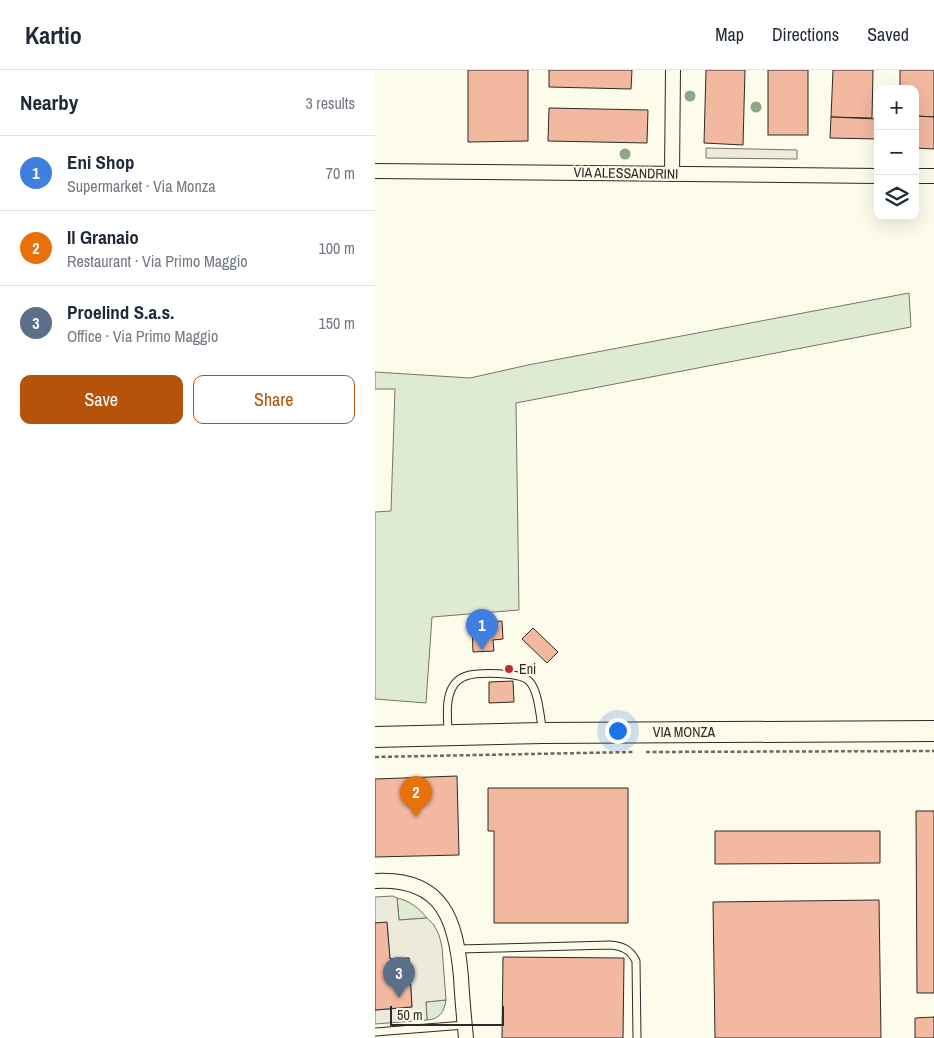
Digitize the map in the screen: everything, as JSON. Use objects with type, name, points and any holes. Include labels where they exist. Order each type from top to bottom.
[{"type":"main road","name":"VIA MONZA","points":[[375,737],[448,734],[934,731]]},
{"type":"street","points":[[673,70],[673,174]]},
{"type":"street","name":"VIA ALESSANDRINI","points":[[375,171],[874,176]]},
{"type":"street","points":[[919,176],[934,176]]},
{"type":"street","points":[[375,881],[388,880],[410,884],[424,891],[440,903],[450,920],[458,949],[465,1031]]},
{"type":"lane","points":[[448,734],[449,697],[452,687],[459,679],[469,675],[513,674],[524,677],[531,682],[535,692],[543,733]]},
{"type":"lane","points":[[458,949],[623,947],[633,955],[636,961],[637,1038]]},
{"type":"lane","points":[[375,1032],[465,1031]]},
{"type":"path","points":[[643,752],[934,750]]},
{"type":"path","points":[[375,758],[633,752]]},
{"type":"green space","points":[[909,293],[911,327],[516,403],[519,610],[432,617],[426,703],[375,699],[375,512],[391,511],[395,389],[375,389],[375,372],[470,378],[528,365]]},
{"type":"green space","points":[[397,898],[414,905],[427,918],[399,920]]},
{"type":"green space","points":[[446,1000],[441,1014],[427,1020],[426,1002]]},
{"type":"shaded area","points":[[706,148],[797,150],[797,159],[706,158]]},
{"type":"shaded area","points":[[393,896],[397,898],[399,920],[427,918],[434,925],[442,947],[446,1000],[426,1002],[427,1020],[375,1024],[375,1010],[412,1007],[409,958],[390,959],[387,923],[375,923],[375,897]]},
{"type":"building","points":[[468,70],[528,70],[528,141],[468,142]]},
{"type":"building","points":[[549,70],[632,70],[631,89],[549,87]]},
{"type":"building","points":[[706,70],[745,70],[743,145],[704,143]]},
{"type":"building","points":[[768,70],[808,70],[808,135],[768,135]]},
{"type":"building","points":[[833,70],[873,70],[872,118],[831,117]]},
{"type":"building","points":[[900,70],[934,70],[934,117],[919,116],[919,85],[900,85]]},
{"type":"building","points":[[549,108],[648,110],[647,143],[548,141]]},
{"type":"building","points":[[919,116],[934,117],[934,149],[919,148]]},
{"type":"building","points":[[831,117],[874,119],[874,139],[830,138]]},
{"type":"building","points":[[502,621],[503,639],[493,640],[494,651],[473,652],[472,623]]},
{"type":"building","points":[[533,628],[558,652],[547,663],[522,639]]},
{"type":"building","points":[[513,681],[514,702],[489,703],[489,682]]},
{"type":"building","points":[[457,776],[459,855],[375,857],[375,779]]},
{"type":"building","points":[[488,788],[628,788],[628,923],[494,923],[494,831],[488,831]]},
{"type":"building","points":[[916,811],[934,811],[934,993],[917,993]]},
{"type":"building","points":[[715,831],[880,831],[880,863],[715,864]]},
{"type":"building","points":[[879,900],[881,1038],[715,1038],[713,902]]},
{"type":"building","points":[[387,922],[390,959],[409,958],[412,1007],[375,1010],[375,923]]},
{"type":"building","points":[[503,957],[624,958],[623,1038],[502,1038]]},
{"type":"building","points":[[934,1017],[934,1038],[915,1038],[915,1018]]},
{"type":"place","name":"Eni Shop","points":[[482,650]]},
{"type":"place","name":"Eni","points":[[509,669]]},
{"type":"place","name":"Il Granaio","points":[[416,817]]},
{"type":"place","name":"Proelind S.a.s.","points":[[399,998]]}]
